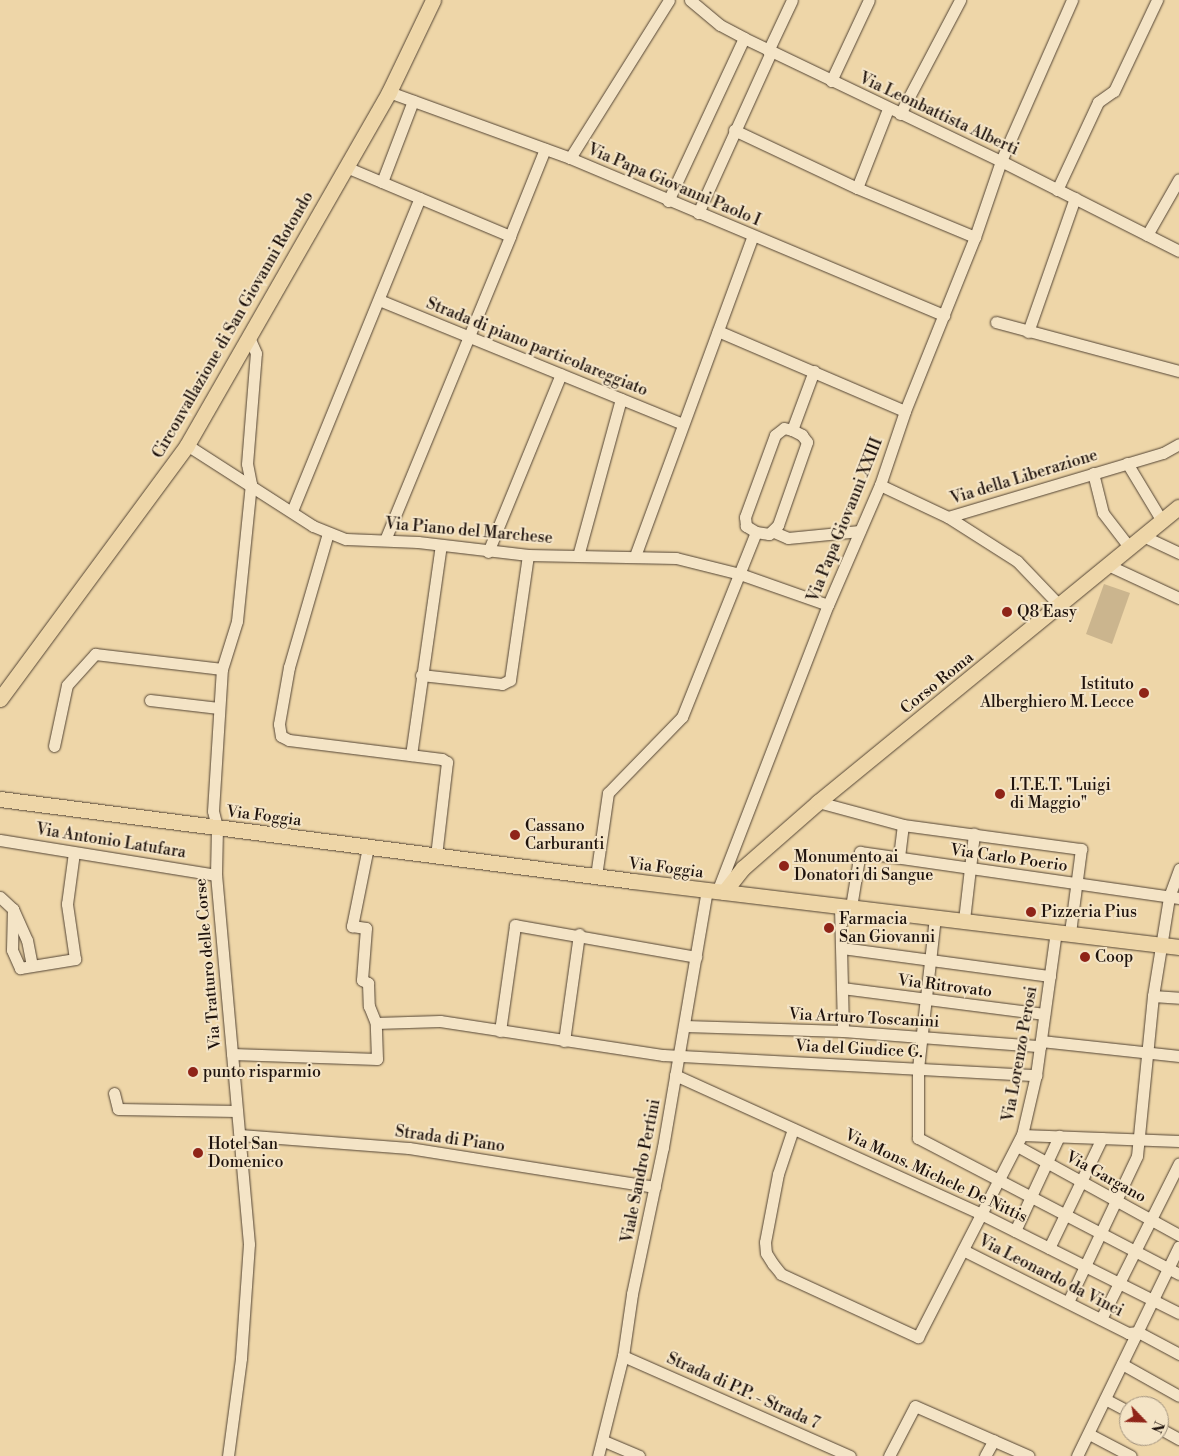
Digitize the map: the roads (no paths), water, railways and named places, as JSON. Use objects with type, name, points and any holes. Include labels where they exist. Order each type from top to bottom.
[{"type":"main road","name":"Circonvallazione di San Giovanni Rotondo","points":[[0,699],[186,445],[388,92],[433,0]]},
{"type":"main road","name":"Corso Roma","points":[[716,891],[818,802],[1179,508]]},
{"type":"main road","name":"Via Foggia","points":[[0,799],[596,876],[1179,947]]},
{"type":"street","points":[[570,158],[669,0]]},
{"type":"street","name":"Via Leonbattista Alberti","points":[[690,0],[720,25],[770,52],[1001,161],[1179,251]]},
{"type":"street","points":[[698,212],[792,0]]},
{"type":"street","points":[[831,81],[869,0]]},
{"type":"street","points":[[900,114],[960,0]]},
{"type":"street","name":"Via Papa Giovanni XXIII","points":[[716,891],[828,605],[880,486],[905,411],[975,237],[1001,161],[1072,0]]},
{"type":"street","points":[[1057,190],[1098,102],[1114,91],[1157,0]]},
{"type":"street","points":[[668,201],[744,38]]},
{"type":"street","name":"Via Papa Giovanni Paolo I","points":[[388,92],[570,158],[668,201],[944,315]]},
{"type":"street","points":[[382,182],[413,101]]},
{"type":"street","points":[[857,188],[888,109]]},
{"type":"street","points":[[734,130],[857,188],[975,237]]},
{"type":"street","points":[[385,540],[545,149]]},
{"type":"street","points":[[346,166],[510,236]]},
{"type":"street","points":[[1147,235],[1179,179]]},
{"type":"street","points":[[292,511],[420,198]]},
{"type":"street","points":[[1028,332],[1075,198]]},
{"type":"street","points":[[635,556],[753,236]]},
{"type":"street","name":"Strada di piano particolareggiato","points":[[379,300],[683,424]]},
{"type":"street","points":[[996,322],[1179,371]]},
{"type":"street","points":[[718,331],[905,411]]},
{"type":"street","name":"Via Tratturo delle Corse","points":[[228,1456],[242,1358],[250,1244],[216,875],[217,828],[213,811],[222,669],[236,621],[251,484],[247,464],[256,353],[249,336]]},
{"type":"street","points":[[792,430],[814,371]]},
{"type":"street","points":[[488,552],[561,374]]},
{"type":"street","points":[[578,556],[621,399]]},
{"type":"street","points":[[774,532],[806,447],[806,438],[792,430],[780,430],[775,435],[745,517],[746,526],[756,532],[769,534],[774,532],[788,538],[860,532]]},
{"type":"street","name":"Via della Liberazione","points":[[880,486],[948,517],[1163,453],[1179,444]]},
{"type":"street","name":"Via Piano del Marchese","points":[[186,445],[328,534],[346,538],[441,545],[488,552],[528,555],[676,558],[740,574],[828,605]]},
{"type":"street","points":[[1126,464],[1162,521]]},
{"type":"street","points":[[1092,473],[1103,514],[1130,548]]},
{"type":"street","points":[[948,517],[1016,561],[1060,606]]},
{"type":"street","points":[[596,876],[608,793],[682,717],[756,532]]},
{"type":"street","points":[[328,534],[289,668],[279,724],[281,736],[289,740],[442,759],[446,762],[436,855]]},
{"type":"street","points":[[1144,536],[1179,553]]},
{"type":"street","points":[[411,755],[441,545]]},
{"type":"street","points":[[421,675],[502,684],[510,680],[528,555]]},
{"type":"street","points":[[1110,566],[1179,598]]},
{"type":"street","points":[[54,746],[67,685],[95,654],[222,669]]},
{"type":"street","points":[[150,700],[219,708]]},
{"type":"street","points":[[818,802],[903,825],[974,834],[964,920]]},
{"type":"street","points":[[899,857],[903,825]]},
{"type":"street","name":"Via Lorenzo Perosi","points":[[793,1129],[778,1174],[766,1242],[766,1253],[772,1264],[781,1274],[918,1337],[1020,1141],[1036,1075],[1050,976],[1076,884],[1081,849],[974,834]]},
{"type":"street","name":"Via Antonio Latufara","points":[[0,840],[216,875]]},
{"type":"street","points":[[232,1054],[377,1060],[376,1023],[369,1006],[368,983],[362,980],[366,928],[352,926],[368,846]]},
{"type":"street","points":[[13,909],[14,960],[20,968],[75,959],[67,904],[74,852]]},
{"type":"street","name":"Via Carlo Poerio","points":[[846,907],[860,852],[1174,897]]},
{"type":"street","points":[[1068,1302],[1137,1156],[1140,1140],[1146,1050],[1153,996],[1179,869]]},
{"type":"street","name":"Viale Sandro Pertini","points":[[598,1456],[604,1441],[623,1356],[680,1055],[696,957],[716,891]]},
{"type":"street","points":[[0,897],[13,909],[27,940],[32,966]]},
{"type":"street","points":[[843,1032],[842,948],[846,907]]},
{"type":"street","points":[[935,917],[918,1068],[918,1138],[998,1182],[1100,1231],[1179,1274]]},
{"type":"street","points":[[500,1031],[515,926],[579,934],[696,957]]},
{"type":"street","points":[[564,1041],[579,934]]},
{"type":"street","points":[[842,948],[1050,976]]},
{"type":"street","name":"Via Ritrovato","points":[[842,988],[1044,1014]]},
{"type":"street","points":[[1153,996],[1179,998]]},
{"type":"street","points":[[376,1023],[440,1021],[564,1041],[680,1055]]},
{"type":"street","name":"Via Arturo Toscanini","points":[[685,1026],[843,1032],[1040,1043],[1146,1050],[1179,1056]]},
{"type":"street","name":"Via del Giudice G.","points":[[680,1055],[1036,1075]]},
{"type":"street","name":"Via Mons. Michele De Nittis","points":[[676,1075],[982,1214],[1120,1282],[1179,1314]]},
{"type":"street","points":[[114,1093],[118,1109],[237,1111]]},
{"type":"street","name":"Strada di Piano","points":[[240,1135],[409,1148],[655,1186]]},
{"type":"street","points":[[1020,1141],[1060,1136],[1179,1141]]},
{"type":"street","points":[[1015,1231],[1060,1136]]},
{"type":"street","points":[[1050,1248],[1083,1182],[1102,1138]]},
{"type":"street","name":"Via Gargano","points":[[1020,1141],[1047,1163],[1179,1235]]},
{"type":"street","points":[[1101,1319],[1179,1163]]},
{"type":"street","points":[[1077,1456],[1179,1246]]},
{"type":"street","name":"Via Leonardo da Vinci","points":[[963,1250],[1128,1333],[1138,1332],[1179,1354]]},
{"type":"street","name":"Strada di P.P. - Strada 7","points":[[623,1356],[850,1456]]},
{"type":"street","points":[[1122,1364],[1179,1396]]},
{"type":"street","points":[[1105,1399],[1119,1407]]},
{"type":"street","points":[[889,1456],[915,1406],[1029,1456]]},
{"type":"street","points":[[1089,1434],[1131,1456]]},
{"type":"street","points":[[986,1456],[994,1440]]},
{"type":"street","points":[[604,1441],[639,1456]]},
{"type":"place","name":"Q8 Easy","points":[[1007,612]]},
{"type":"place","name":"Istituto Alberghiero M. Lecce","points":[[1144,693]]},
{"type":"place","name":"I.T.E.T. \"Luigi di Maggio\"","points":[[1000,794]]},
{"type":"place","name":"Cassano Carburanti","points":[[515,835]]},
{"type":"place","name":"Monumento ai Donatori di Sangue","points":[[784,866]]},
{"type":"place","name":"Pizzeria Pius","points":[[1031,912]]},
{"type":"place","name":"Farmacia San Giovanni","points":[[829,928]]},
{"type":"place","name":"Coop","points":[[1085,957]]},
{"type":"place","name":"punto risparmio","points":[[193,1072]]},
{"type":"place","name":"Hotel San Domenico","points":[[198,1153]]}]
